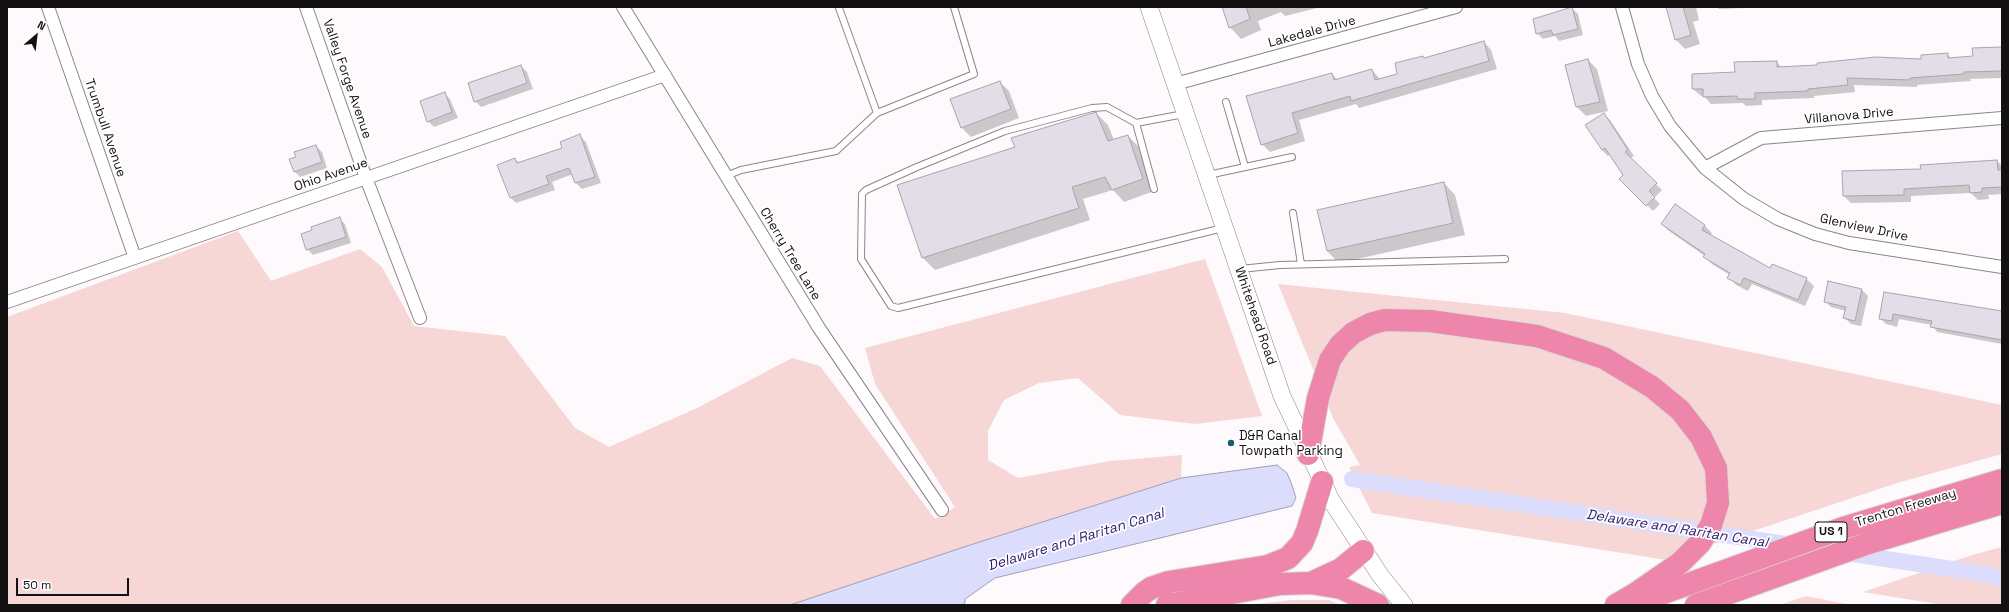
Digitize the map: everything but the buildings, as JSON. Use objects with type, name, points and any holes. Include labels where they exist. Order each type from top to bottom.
[{"type":"highway","points":[[1132,605],[1144,592],[1169,582],[1268,566],[1288,558],[1302,543],[1318,482],[1318,398],[1330,360],[1340,345],[1353,333],[1370,324],[1385,320],[1430,321],[1537,336],[1604,358],[1652,387],[1680,410],[1702,437],[1716,468],[1718,503],[1711,525],[1700,543],[1680,563],[1636,594],[1616,605]]},
{"type":"highway","name":"Trenton Freeway","points":[[1631,605],[1843,528],[2002,480]]},
{"type":"highway","name":"Trenton Freeway","points":[[1698,604],[1866,544],[1992,505]]},
{"type":"highway","points":[[1311,583],[1340,569],[1363,551]]},
{"type":"highway","points":[[1167,605],[1280,584],[1311,583],[1341,588],[1378,605]]},
{"type":"main road","name":"Whitehead Road","points":[[1149,7],[1282,396],[1318,482],[1363,551],[1404,605]]},
{"type":"street","name":"Trumbull Avenue","points":[[48,7],[135,258]]},
{"type":"street","name":"Valley Forge Avenue","points":[[306,7],[366,178],[420,318]]},
{"type":"street","name":"Cherry Tree Lane","points":[[623,7],[819,328],[942,510]]},
{"type":"street","name":"Lakedale Drive","points":[[1175,84],[1456,7]]},
{"type":"street","name":"Glenview Drive","points":[[1622,7],[1638,64],[1652,96],[1670,126],[1705,168],[1744,199],[1778,219],[1815,234],[1849,243],[2002,267]]},
{"type":"street","name":"Ohio Avenue","points":[[7,302],[665,75]]},
{"type":"street","name":"Villanova Drive","points":[[1705,168],[1761,138],[2002,118]]},
{"type":"lane","points":[[840,7],[877,113]]},
{"type":"lane","points":[[726,176],[741,170],[836,151],[877,113],[974,74],[954,7]]},
{"type":"lane","points":[[1226,102],[1245,168]]},
{"type":"lane","points":[[1186,114],[1136,123],[1107,107],[1092,108],[1005,131],[917,167],[866,190],[860,198],[861,259],[891,306],[898,308],[1224,228]]},
{"type":"lane","points":[[1136,123],[1154,189]]},
{"type":"lane","points":[[1207,176],[1292,158]]},
{"type":"lane","points":[[1292,213],[1301,264]]},
{"type":"lane","points":[[1239,270],[1301,264],[1505,259]]},
{"type":"shaded area","points":[[238,231],[271,281],[360,249],[382,267],[414,326],[505,336],[575,428],[609,447],[697,408],[792,358],[820,366],[935,519],[955,507],[875,384],[865,348],[1205,259],[1262,416],[1195,424],[1120,415],[1078,378],[1039,383],[1004,400],[988,431],[988,460],[1018,478],[1110,461],[1182,455],[1181,478],[970,545],[790,605],[7,605],[7,317]]},
{"type":"shaded area","points":[[1278,284],[1565,313],[2002,405],[2002,454],[1897,483],[1666,560],[1372,513],[1349,467],[1360,465],[1334,420]]},
{"type":"shaded area","points":[[2002,547],[2002,605],[1943,605],[1863,592],[1972,555]]},
{"type":"shaded area","points":[[1806,596],[1851,605],[1780,605]]},
{"type":"shaded area","points":[[1292,600],[1329,600],[1340,605],[1247,605]]},
{"type":"water","points":[[1277,465],[1287,473],[1292,485],[1296,498],[1292,506],[995,578],[965,599],[965,603],[962,605],[790,605],[970,545],[1181,478]]},
{"type":"waterway","name":"Delaware and Raritan Canal","points":[[1352,479],[1966,571],[2002,578]]},
{"type":"place","name":"D&R Canal Towpath Parking","points":[[1231,443]]}]
